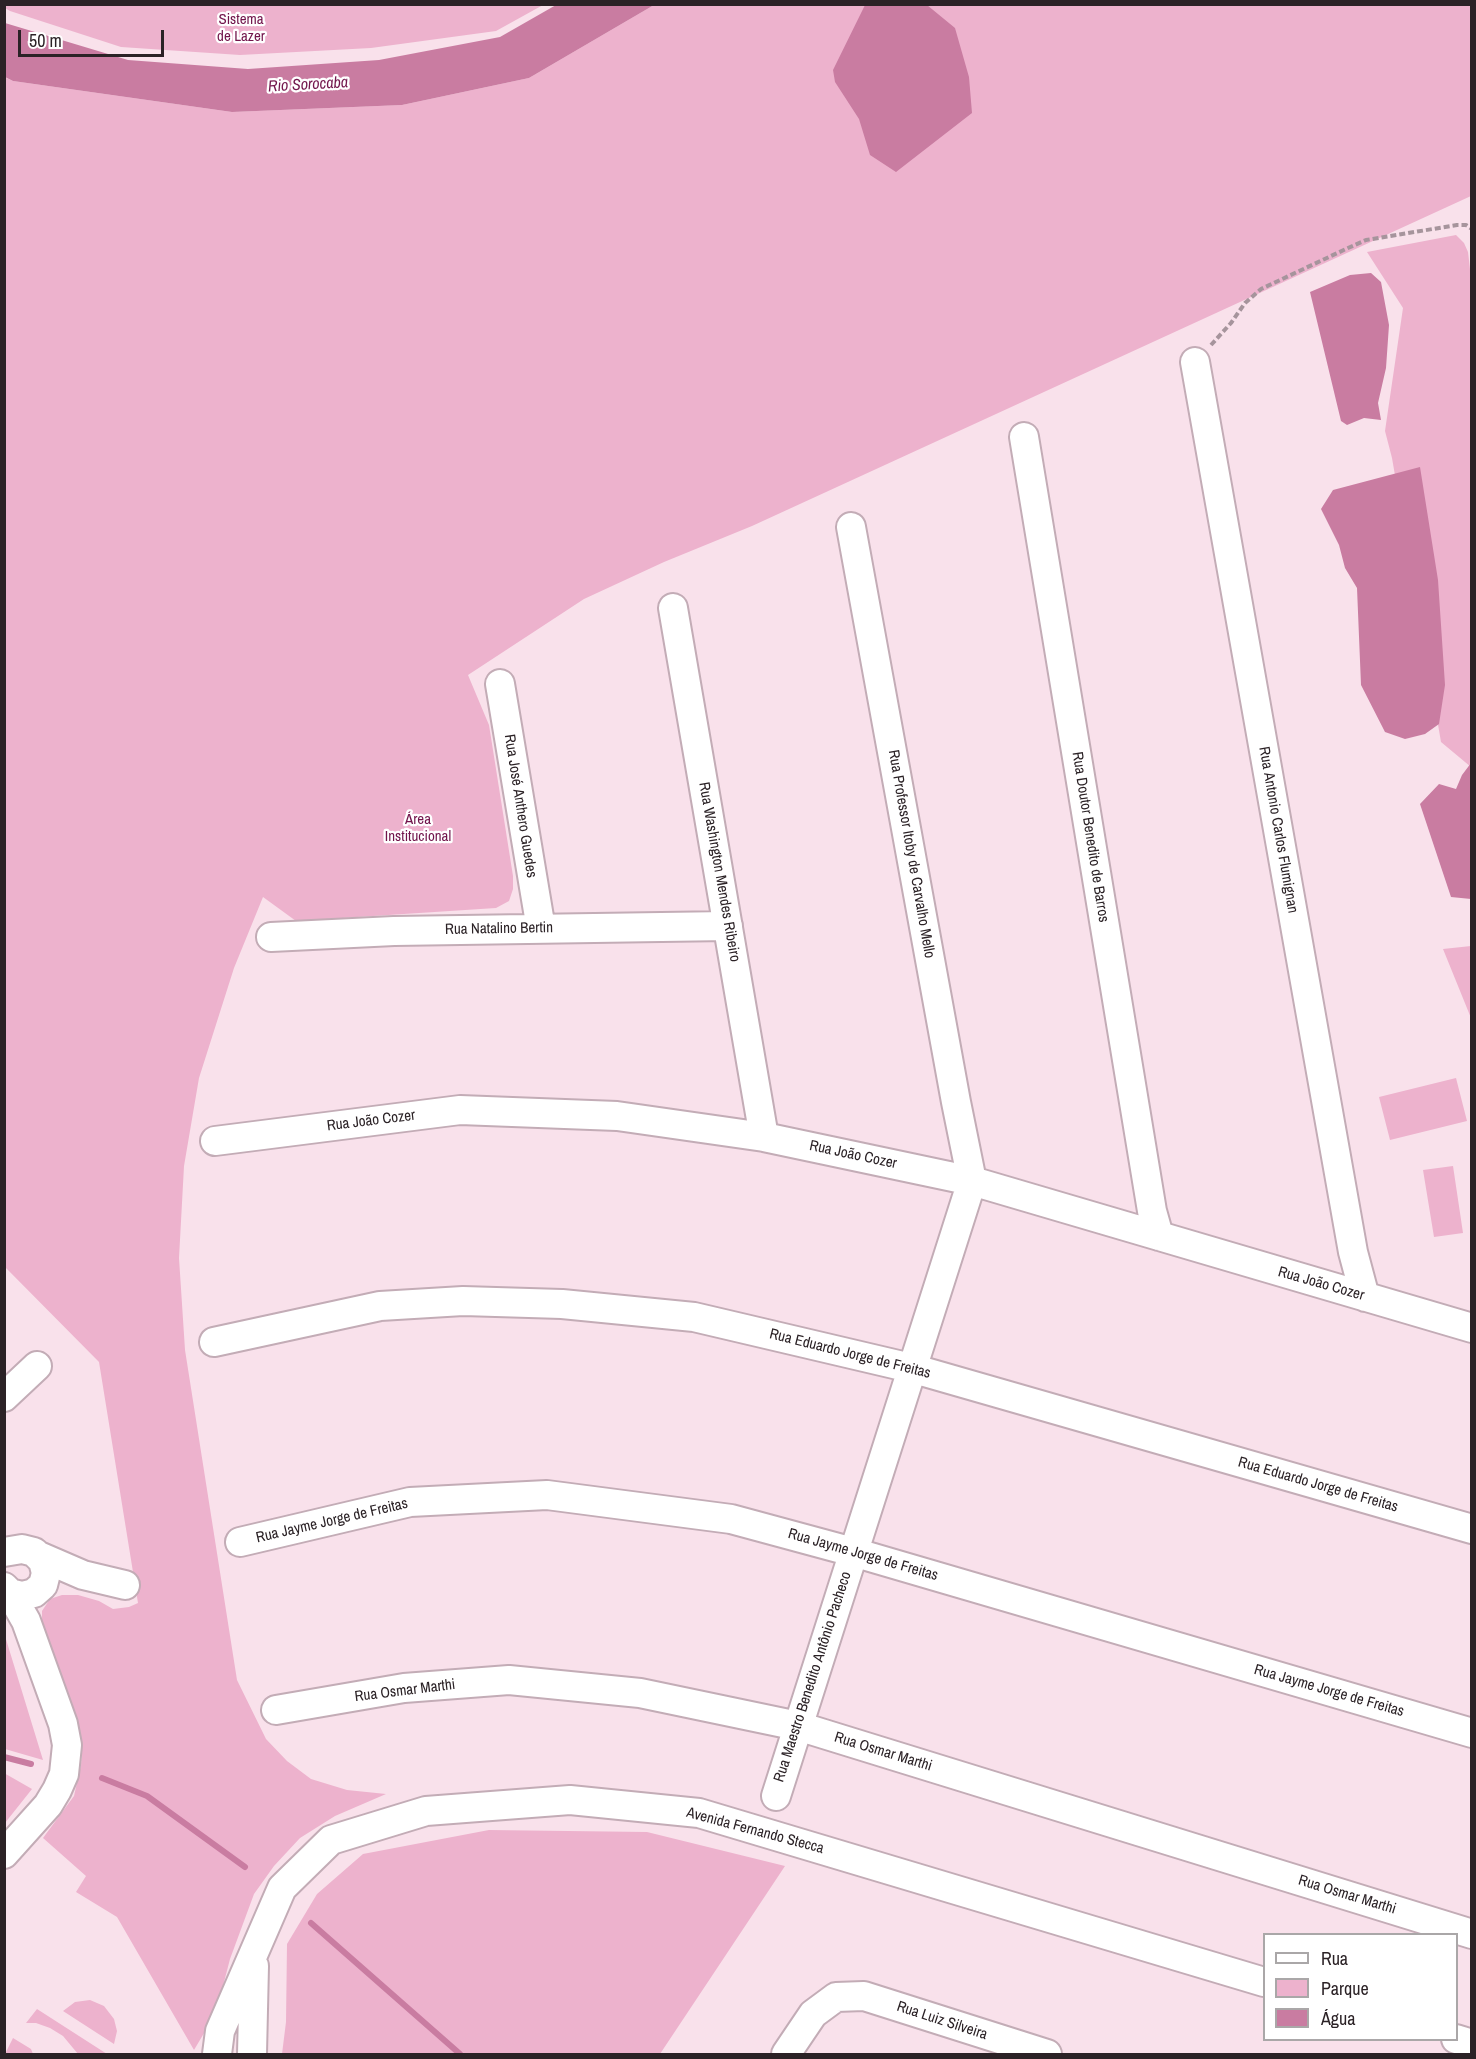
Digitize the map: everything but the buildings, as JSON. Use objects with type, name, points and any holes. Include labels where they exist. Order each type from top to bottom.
[{"type":"street","name":"Rua Antonio Carlos Flumignan","points":[[1195,362],[1353,1252],[1365,1296]]},
{"type":"street","name":"Rua Doutor Benedito de Barros","points":[[1024,437],[1152,1211],[1159,1236]]},
{"type":"street","name":"Rua Professor Itoby de Carvalho Mello","points":[[851,527],[951,1079],[972,1180]]},
{"type":"street","name":"Rua Washington Mendes Ribeiro","points":[[673,608],[764,1137]]},
{"type":"street","name":"Rua José Anthero Guedes","points":[[500,684],[541,928]]},
{"type":"street","name":"Rua Natalino Bertin","points":[[271,937],[541,928],[728,926]]},
{"type":"street","name":"Rua João Cozer","points":[[215,1141],[460,1110],[617,1116],[764,1137],[972,1180],[1472,1328]]},
{"type":"street","name":"Rua Maestro Benedito Antônio Pacheco","points":[[776,1796],[972,1180]]},
{"type":"street","name":"Rua Eduardo Jorge de Freitas","points":[[214,1342],[380,1306],[463,1301],[562,1304],[694,1317],[912,1368],[1472,1529]]},
{"type":"street","points":[[4,1397],[37,1366]]},
{"type":"street","name":"Rua Jayme Jorge de Freitas","points":[[240,1542],[410,1502],[547,1495],[731,1518],[1472,1733]]},
{"type":"street","points":[[6,1554],[22,1549],[34,1552],[43,1561],[46,1573],[23,1590]]},
{"type":"street","points":[[39,1556],[83,1575],[125,1585]]},
{"type":"street","points":[[23,1590],[83,1575]]},
{"type":"street","points":[[4,1854],[48,1805],[61,1782],[66,1761],[67,1745],[63,1724],[26,1621],[23,1590]]},
{"type":"street","name":"Rua Osmar Marthi","points":[[276,1710],[404,1688],[509,1680],[640,1693],[798,1726],[1472,1934]]},
{"type":"street","name":"Avenida Fernando Stecca","points":[[218,2043],[282,1888],[332,1840],[426,1811],[570,1800],[699,1813],[1263,1982]]},
{"type":"street","points":[[252,2055],[255,1949]]},
{"type":"street","name":"Rua Luiz Silveira","points":[[786,2055],[813,2014],[836,1997],[864,1996],[1047,2055]]},
{"type":"street","points":[[194,2055],[218,2043]]},
{"type":"path","points":[[1195,362],[1231,323],[1245,303],[1261,289],[1301,269],[1366,240],[1457,225],[1466,225],[1472,229]]},
{"type":"green space","name":"Sistema de Lazer","points":[[5,4],[543,5],[496,31],[371,48],[240,55],[121,47],[10,11],[5,8]]},
{"type":"green space","name":"Área Institucional","points":[[654,5],[1471,5],[1471,196],[752,526],[664,562],[584,599],[468,675],[489,725],[513,876],[513,889],[509,901],[496,908],[296,921],[263,897],[234,968],[199,1078],[184,1166],[179,1258],[185,1350],[237,1680],[266,1739],[287,1761],[311,1779],[347,1790],[386,1794],[335,1816],[300,1838],[274,1866],[254,1894],[230,1959],[216,2013],[194,2050],[117,1917],[76,1892],[86,1876],[43,1838],[74,1796],[82,1749],[79,1727],[42,1625],[42,1611],[50,1599],[62,1595],[78,1595],[99,1601],[113,1609],[138,1603],[99,1362],[5,1267],[4,77],[13,81],[232,112],[402,105],[529,78]]},
{"type":"green space","points":[[1456,235],[1464,243],[1468,252],[1472,286],[1471,767],[1441,742],[1392,458],[1385,431],[1403,308],[1367,252]]},
{"type":"green space","points":[[1472,946],[1471,1018],[1443,949]]},
{"type":"green space","points":[[1456,1078],[1467,1121],[1390,1140],[1379,1097]]},
{"type":"green space","points":[[1453,1166],[1463,1233],[1434,1237],[1423,1170]]},
{"type":"green space","points":[[5,1636],[43,1760],[5,1749]]},
{"type":"green space","points":[[4,1773],[32,1789],[5,1823],[4,1823]]},
{"type":"green space","points":[[489,1830],[647,1832],[785,1866],[660,2054],[282,2054],[286,2022],[287,1944],[317,1894],[363,1854]]},
{"type":"green space","points":[[90,2000],[104,2006],[114,2019],[117,2031],[114,2044],[63,2011],[75,2002]]},
{"type":"green space","points":[[37,2009],[107,2054],[78,2054],[63,2036],[50,2028],[36,2023],[26,2023]]},
{"type":"green space","points":[[13,2038],[31,2049],[33,2054],[5,2054]]},
{"type":"water","name":"Rio Sorocaba","points":[[556,5],[654,5],[529,78],[402,105],[232,112],[13,81],[5,77],[5,23],[128,60],[248,69],[379,60],[500,37]]},
{"type":"water","points":[[865,5],[927,5],[955,28],[969,77],[972,113],[896,172],[870,155],[859,119],[835,82],[833,70]]},
{"type":"water","points":[[1371,273],[1381,282],[1389,325],[1386,368],[1378,403],[1381,420],[1364,418],[1347,425],[1341,421],[1310,292],[1350,275]]},
{"type":"water","points":[[1420,467],[1438,580],[1445,685],[1439,724],[1425,734],[1405,739],[1385,732],[1361,685],[1357,588],[1345,568],[1339,545],[1321,509],[1333,490]]},
{"type":"water","points":[[1471,763],[1471,899],[1451,897],[1420,804],[1439,784],[1456,789]]},
{"type":"waterway","points":[[4,1757],[31,1764]]},
{"type":"waterway","points":[[102,1778],[147,1796],[245,1867]]},
{"type":"waterway","points":[[311,1923],[460,2054]]}]
